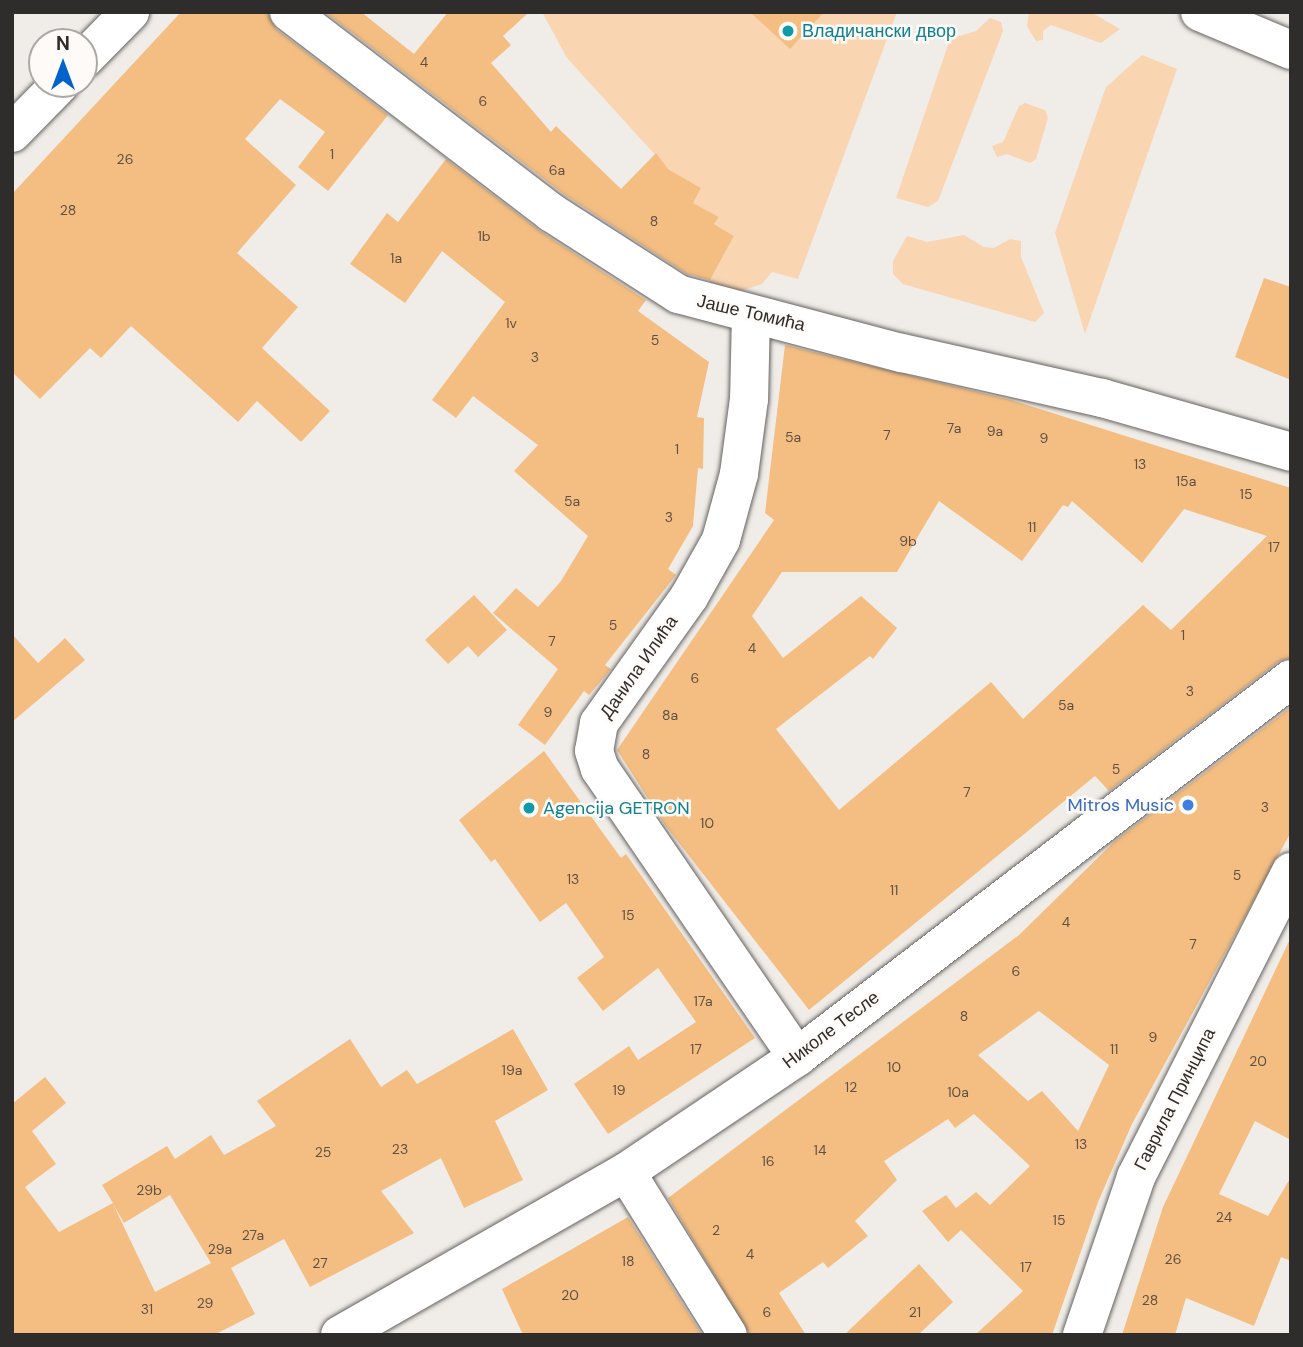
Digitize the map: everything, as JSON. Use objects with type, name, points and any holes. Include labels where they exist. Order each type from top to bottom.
[{"type":"street","points":[[98,45],[130,12]]},
{"type":"street","name":"Јаше Томића","points":[[289,12],[611,255],[678,295],[1102,398],[1291,452]]},
{"type":"street","points":[[1200,12],[1291,50]]},
{"type":"street","points":[[12,133],[46,98]]},
{"type":"street","name":"Данила Илића","points":[[751,314],[749,399],[739,474],[721,540],[689,597],[599,723],[593,751],[600,769],[797,1057]]},
{"type":"street","name":"Николе Тесле","points":[[340,1335],[626,1172],[797,1057],[1291,679]]},
{"type":"street","name":"Гаврила Принципа","points":[[1082,1335],[1136,1177],[1291,873]]},
{"type":"street","points":[[626,1172],[728,1335]]},
{"type":"shaded area","points":[[542,12],[897,12],[798,279],[772,272],[762,284],[740,291],[709,282],[734,236],[714,224],[719,217],[693,203],[701,188],[668,169],[567,58]]},
{"type":"shaded area","points":[[1029,12],[1091,12],[1120,29],[1101,43],[1051,25],[1043,31],[1043,40],[1036,41],[1027,26]]},
{"type":"shaded area","points":[[990,18],[1001,22],[1003,31],[938,201],[928,207],[896,198],[950,39],[976,31]]},
{"type":"shaded area","points":[[1142,55],[1177,69],[1085,334],[1055,233],[1106,87]]},
{"type":"shaded area","points":[[1025,103],[1045,110],[1048,118],[1036,159],[1030,163],[1007,154],[997,157],[992,146],[1003,142],[1019,106]]},
{"type":"shaded area","points":[[964,235],[984,247],[994,248],[1010,239],[1021,241],[1021,257],[1044,313],[1035,322],[903,284],[893,274],[893,261],[907,236],[927,242]]},
{"type":"building","points":[[181,12],[268,12],[276,29],[388,115],[328,191],[298,167],[325,132],[280,99],[245,139],[296,185],[237,253],[298,307],[262,348],[330,411],[301,442],[257,401],[238,422],[131,326],[101,358],[90,348],[40,399],[12,372],[12,194]]},
{"type":"building","points":[[325,12],[361,12],[414,54],[448,12],[529,12],[503,36],[511,45],[491,63],[551,132],[556,126],[621,189],[656,153],[668,169],[701,188],[693,203],[719,217],[714,224],[734,236],[710,280],[687,274],[565,195]]},
{"type":"building","name":"Владичански двор","points":[[750,12],[824,12],[790,49]]},
{"type":"building","points":[[446,159],[540,231],[646,300],[638,311],[709,362],[697,417],[704,418],[703,469],[698,468],[693,526],[668,569],[676,575],[605,665],[611,669],[589,695],[584,691],[545,745],[518,725],[558,669],[493,613],[516,588],[538,607],[561,581],[588,536],[514,471],[538,445],[473,396],[456,418],[432,400],[505,302],[442,251],[405,303],[350,264],[387,213],[398,222]]},
{"type":"building","points":[[1264,278],[1291,287],[1291,380],[1235,357]]},
{"type":"building","points":[[785,345],[1011,400],[1291,488],[1291,658],[1278,662],[1109,791],[1095,776],[809,1010],[665,825],[617,750],[774,520],[765,513]],"holes":[[[939,501],[1022,561],[1063,505],[1068,507],[1072,501],[1142,563],[1184,509],[1267,536],[1171,630],[1143,605],[1023,719],[991,682],[839,810],[776,729],[870,656],[873,659],[897,628],[861,596],[783,658],[752,616],[782,572],[897,572]]]},
{"type":"building","points":[[474,595],[507,630],[478,657],[468,646],[448,664],[425,640]]},
{"type":"building","points":[[12,634],[38,663],[65,638],[85,660],[12,722]]},
{"type":"building","points":[[1291,707],[1291,832],[1132,1124],[1098,1202],[1052,1335],[975,1335],[1023,1291],[961,1230],[948,1242],[922,1211],[946,1195],[956,1208],[976,1192],[990,1205],[1030,1166],[974,1114],[955,1128],[948,1119],[884,1161],[897,1180],[855,1221],[868,1236],[828,1268],[823,1262],[779,1293],[806,1335],[750,1335],[668,1198],[1019,935],[1115,841]],"holes":[[[1039,1011],[1109,1065],[1078,1131],[1042,1091],[1028,1101],[978,1055]]]},
{"type":"building","points":[[544,751],[621,858],[626,854],[755,1038],[608,1134],[574,1084],[629,1046],[638,1060],[696,1022],[658,968],[603,1011],[577,978],[604,957],[566,903],[540,922],[495,859],[491,862],[459,820]]},
{"type":"building","points":[[1291,937],[1291,1140],[1255,1121],[1219,1194],[1268,1216],[1291,1177],[1291,1261],[1281,1257],[1254,1326],[1186,1298],[1175,1335],[1122,1335],[1163,1207]]},
{"type":"building","points":[[513,1029],[548,1090],[495,1121],[523,1180],[464,1208],[441,1158],[381,1191],[414,1233],[310,1287],[284,1239],[231,1268],[255,1314],[214,1335],[12,1335],[12,1104],[45,1077],[66,1103],[32,1131],[56,1164],[25,1187],[59,1232],[113,1203],[102,1185],[167,1146],[175,1159],[211,1135],[224,1155],[276,1126],[257,1101],[350,1039],[381,1087],[407,1070],[417,1084]],"holes":[[[170,1195],[211,1263],[155,1292],[113,1204],[124,1223]]]},
{"type":"building","points":[[628,1217],[702,1335],[523,1335],[502,1289]]},
{"type":"building","points":[[919,1264],[953,1302],[918,1335],[844,1335]]},
{"type":"place","name":"Владичански двор","points":[[788,31]]},
{"type":"place","name":"Mitros Music","points":[[1188,805]]},
{"type":"place","name":"Agencija GETRON","points":[[529,808]]}]
